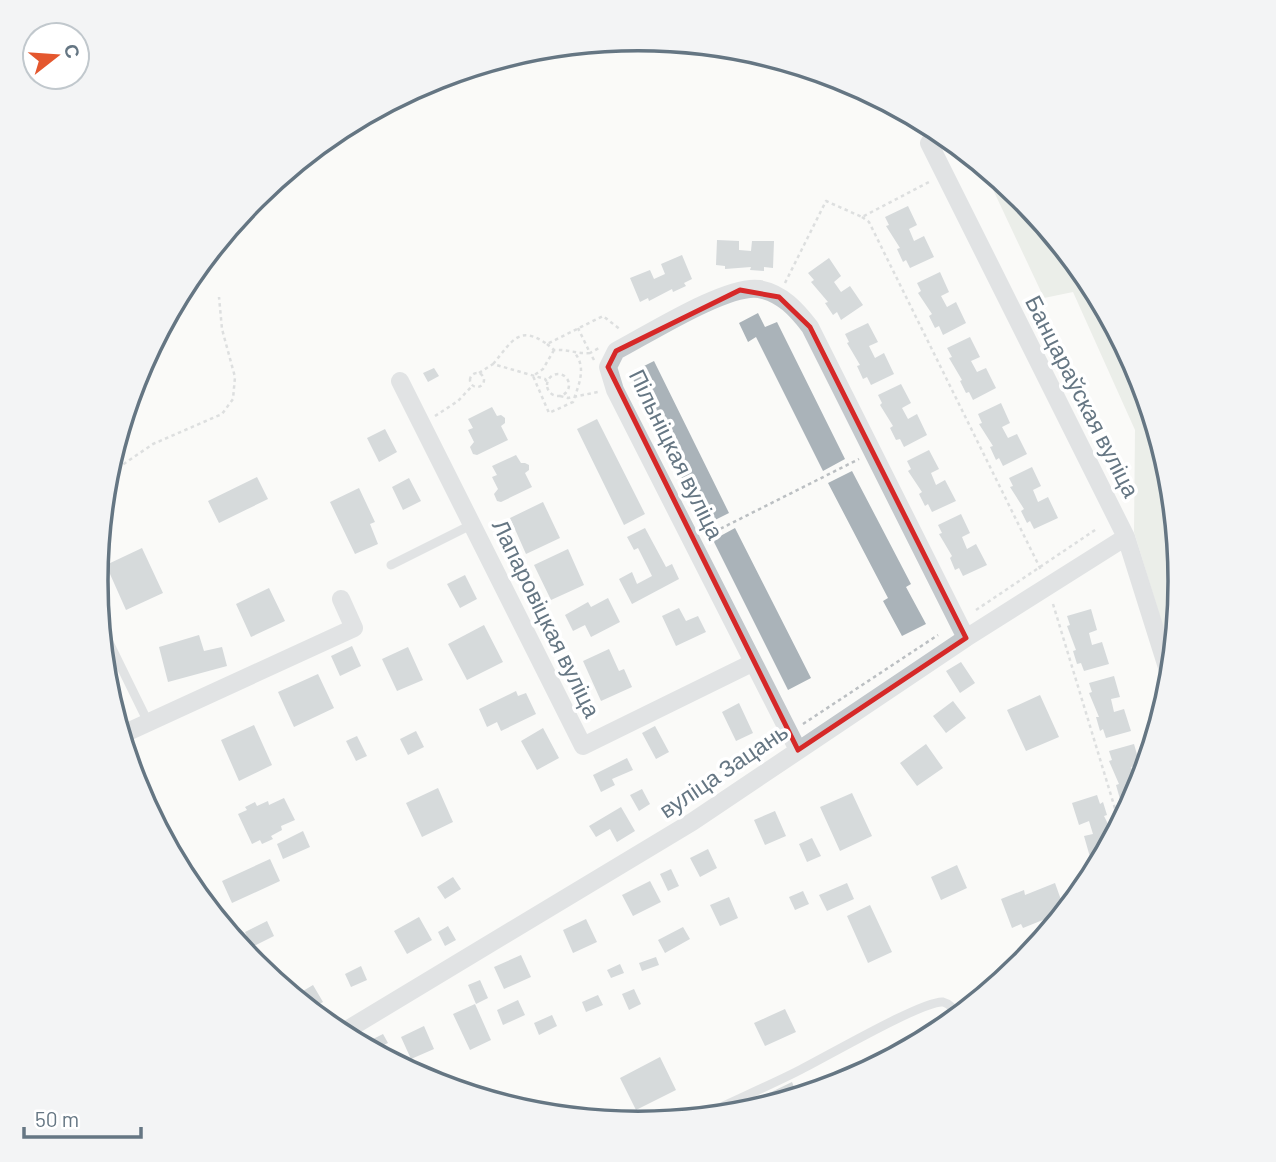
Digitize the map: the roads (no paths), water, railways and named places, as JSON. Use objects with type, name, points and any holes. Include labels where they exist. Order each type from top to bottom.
[{"type":"street","name":"Банцараўская вуліца","points":[[929,144],[1126,537],[1163,655]]},
{"type":"street","name":"Пільніцкая вуліца","points":[[798,750],[615,390],[608,366],[616,351],[721,296],[740,290],[759,289],[795,307],[810,327],[962,630]]},
{"type":"street","name":"Лапаровіцкая вуліца","points":[[400,381],[583,746],[752,663]]},
{"type":"street","name":"вуліца Зацань","points":[[351,1027],[692,822],[798,750],[962,630],[1050,591],[1126,537]]},
{"type":"street","points":[[130,731],[354,628],[341,599]]},
{"type":"lane","points":[[391,565],[472,524]]},
{"type":"lane","points":[[112,648],[148,722]]},
{"type":"lane","points":[[731,1103],[928,1005],[943,1002],[953,1008]]}]
